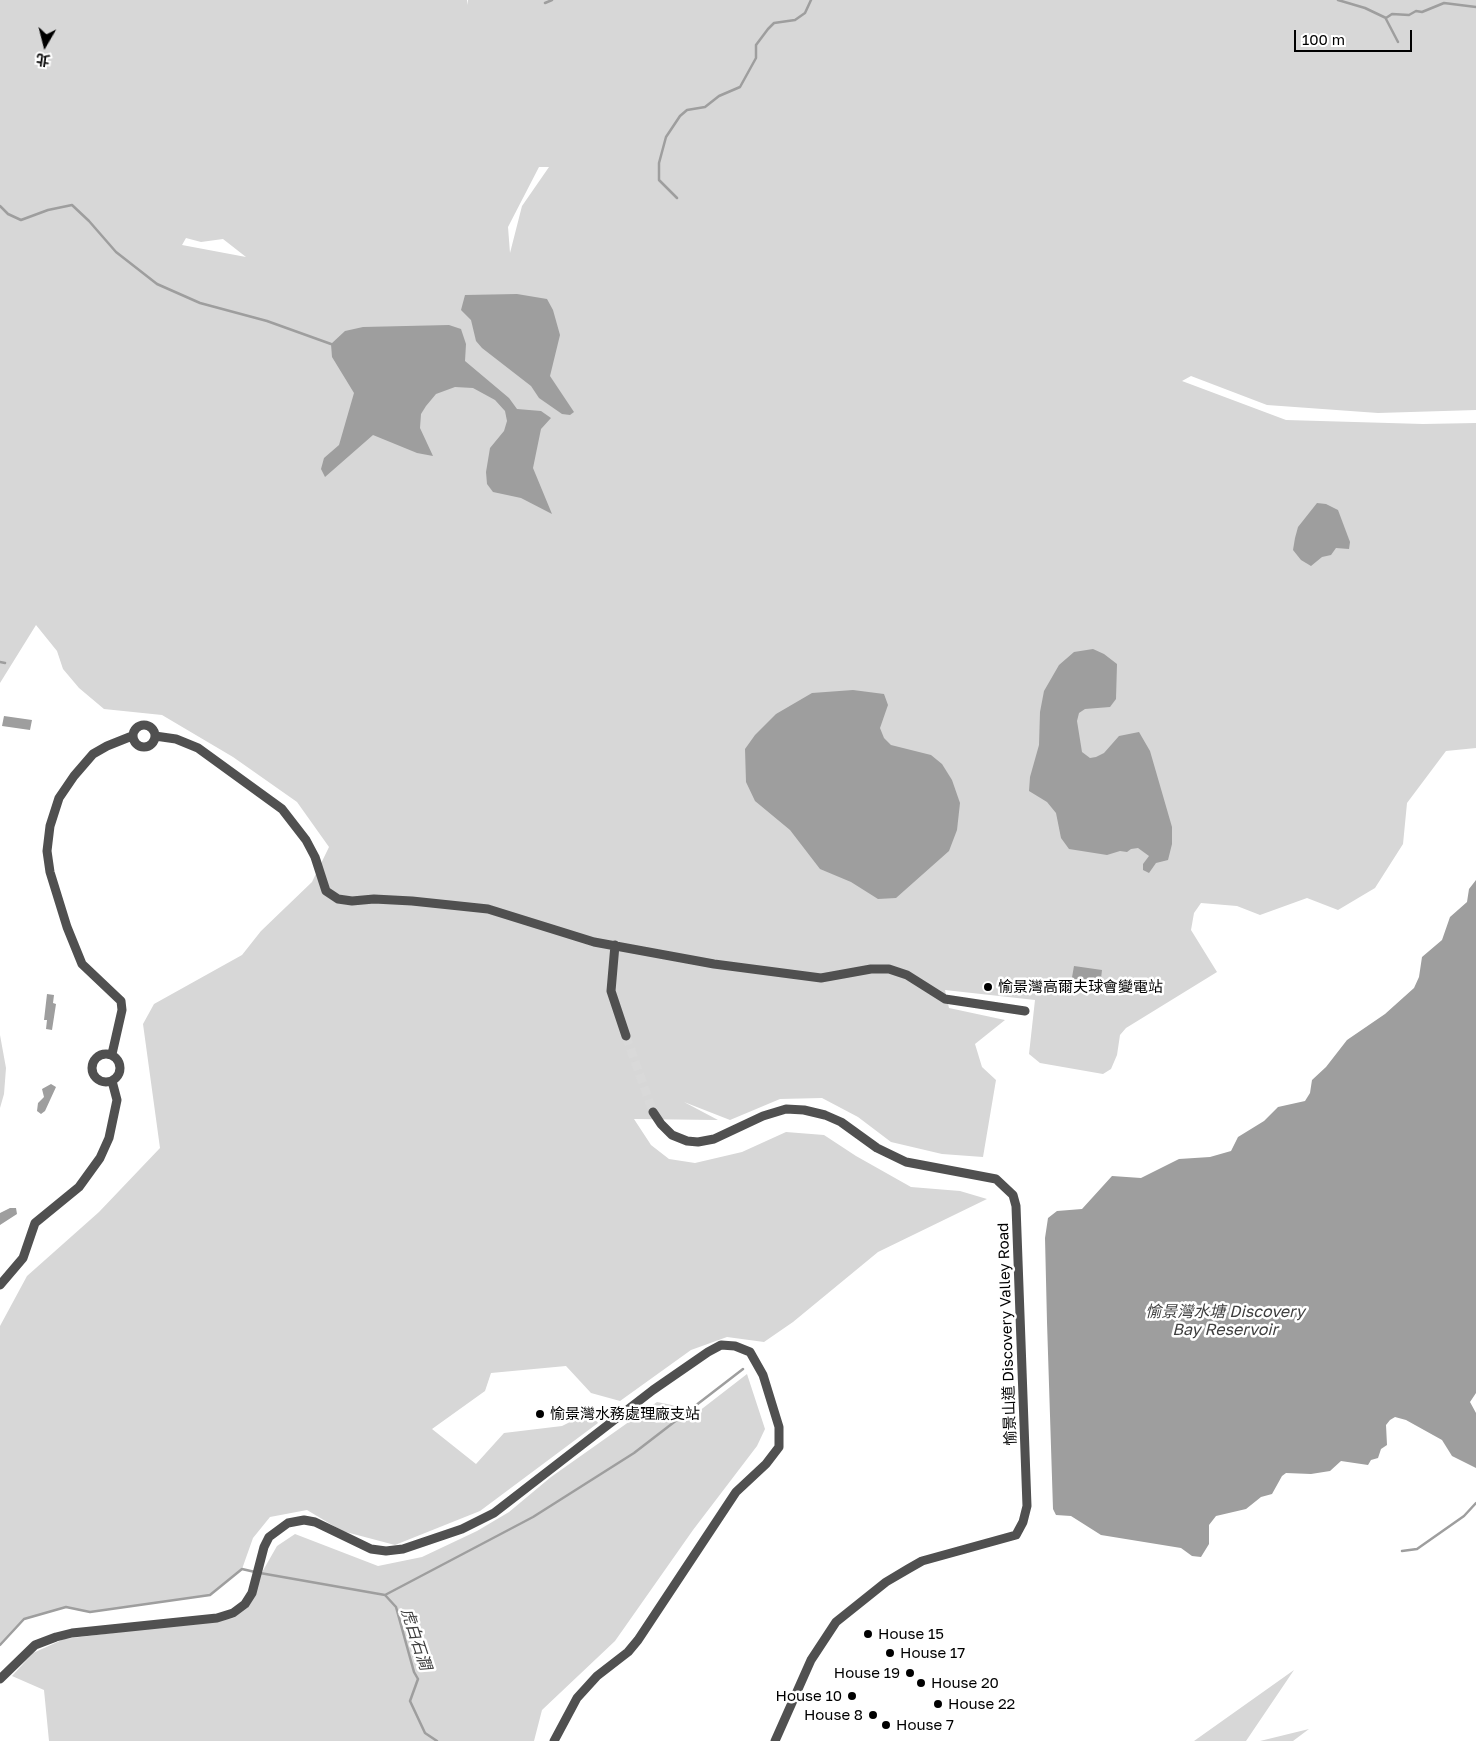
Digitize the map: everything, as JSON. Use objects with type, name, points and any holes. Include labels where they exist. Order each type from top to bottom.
[{"type":"street","points":[[112,1054],[99,1055],[92,1066],[96,1078],[104,1082],[112,1081],[119,1074],[120,1065],[112,1054],[122,1010],[121,1001],[82,964],[67,927],[50,872],[47,850],[50,826],[59,798],[74,776],[93,754],[132,736],[137,727],[144,725],[153,730],[155,736],[152,743],[142,747],[135,743],[132,736]]},
{"type":"street","points":[[155,736],[176,739],[198,748],[282,809],[306,840],[315,857],[326,891],[338,899],[412,901],[488,909],[556,932],[614,945],[714,964],[821,978],[889,969],[907,975],[945,999],[1025,1011]]},
{"type":"street","points":[[614,945],[611,991],[626,1036]]},
{"type":"street","points":[[0,1285],[24,1258],[36,1223],[68,1198],[89,1176],[106,1145],[114,1116],[117,1100],[112,1081]]},
{"type":"street","name":"愉景山道 Discovery Valley Road","points":[[653,1112],[672,1135],[687,1141],[698,1142],[714,1139],[763,1116],[786,1109],[804,1110],[825,1115],[841,1122],[877,1148],[906,1162],[996,1179],[1013,1195],[1016,1206],[1027,1506],[1023,1522],[1016,1535],[922,1561],[886,1582],[836,1622],[811,1660],[775,1741]]},
{"type":"street","points":[[0,1679],[35,1645],[56,1637],[72,1633],[228,1615],[237,1611],[248,1600],[256,1581],[266,1542],[282,1526],[298,1520],[316,1522],[371,1549],[386,1551],[403,1549],[462,1529],[494,1513],[652,1390],[721,1344],[735,1346],[750,1352],[763,1375],[779,1427],[779,1446],[766,1464],[736,1492],[638,1640],[628,1652],[593,1679],[576,1698],[554,1741]]},
{"type":"shaded area","points":[[0,0],[467,0],[467,5],[468,0],[1476,0],[1476,410],[1378,413],[1267,405],[1191,376],[1182,381],[1286,420],[1423,424],[1476,423],[1476,748],[1446,751],[1407,803],[1403,844],[1375,888],[1338,910],[1307,898],[1260,915],[1237,906],[1201,903],[1194,913],[1191,930],[1217,972],[1126,1028],[1120,1035],[1117,1055],[1111,1069],[1103,1074],[1040,1063],[1029,1054],[1035,1000],[945,990],[949,1008],[1005,1020],[975,1044],[982,1067],[996,1080],[983,1157],[942,1154],[891,1142],[858,1117],[822,1098],[780,1099],[730,1120],[684,1102],[718,1120],[634,1119],[651,1145],[669,1159],[695,1163],[742,1152],[786,1132],[824,1135],[856,1156],[911,1187],[960,1191],[987,1199],[878,1252],[793,1322],[764,1342],[727,1337],[691,1350],[620,1401],[591,1393],[566,1366],[491,1373],[485,1391],[432,1429],[476,1464],[504,1433],[562,1426],[590,1412],[598,1423],[480,1511],[395,1545],[342,1531],[307,1510],[270,1517],[253,1538],[242,1569],[210,1595],[90,1612],[65,1607],[24,1619],[0,1645],[0,1326],[27,1276],[99,1212],[160,1148],[143,1024],[154,1004],[242,955],[261,931],[312,882],[329,847],[297,802],[233,757],[162,715],[104,709],[79,688],[63,669],[57,651],[36,625],[0,683]],"holes":[[[539,167],[549,167],[522,206],[510,253],[508,227]],[[186,238],[201,242],[223,239],[246,257],[182,245]]]},
{"type":"shaded area","points":[[0,1035],[6,1068],[4,1094],[0,1108]]},
{"type":"shaded area","points":[[747,1374],[765,1429],[757,1446],[693,1530],[615,1641],[542,1710],[534,1741],[49,1741],[44,1690],[12,1676],[33,1653],[64,1639],[234,1618],[250,1603],[257,1581],[277,1546],[295,1534],[378,1566],[422,1557],[477,1531],[509,1512],[551,1477],[657,1402],[672,1405],[694,1415]]},
{"type":"shaded area","points":[[1294,1670],[1246,1741],[1194,1741]]},
{"type":"shaded area","points":[[1309,1729],[1293,1741],[1260,1741]]},
{"type":"water","points":[[517,294],[547,299],[553,310],[560,335],[550,376],[574,412],[570,415],[562,414],[539,398],[531,386],[482,348],[476,341],[471,320],[461,310],[465,295]]},
{"type":"water","points":[[449,325],[461,329],[466,344],[465,361],[509,398],[517,409],[541,411],[551,418],[541,429],[533,468],[552,514],[521,498],[493,492],[487,484],[486,472],[490,448],[504,431],[507,421],[505,411],[495,400],[473,388],[455,387],[436,394],[421,414],[420,428],[433,456],[417,453],[373,435],[325,477],[321,469],[324,458],[339,445],[354,393],[332,357],[331,344],[345,331],[363,327]]},
{"type":"water","points":[[1317,503],[1326,504],[1338,510],[1350,542],[1349,549],[1336,548],[1331,555],[1322,557],[1311,566],[1301,560],[1293,550],[1298,527]]},
{"type":"water","points":[[1093,649],[1104,654],[1117,664],[1116,699],[1110,707],[1085,709],[1079,713],[1077,721],[1082,752],[1090,758],[1096,757],[1104,753],[1119,736],[1139,732],[1150,751],[1172,827],[1172,844],[1168,860],[1156,863],[1149,873],[1143,870],[1143,864],[1149,856],[1138,848],[1107,855],[1069,849],[1061,838],[1056,813],[1047,802],[1029,791],[1030,777],[1039,745],[1040,712],[1044,691],[1059,665],[1074,652]]},
{"type":"water","points":[[853,690],[884,694],[888,705],[880,728],[884,738],[891,745],[931,755],[942,764],[952,780],[960,803],[957,830],[949,851],[896,898],[878,899],[851,882],[820,869],[790,830],[755,801],[746,782],[745,749],[755,735],[776,714],[812,693]]},
{"type":"water","points":[[4,716],[32,720],[30,730],[2,726]]},
{"type":"water","name":"愉景灣水塘 Discovery Bay Reservoir","points":[[1476,880],[1476,1393],[1470,1402],[1476,1413],[1476,1468],[1452,1456],[1442,1440],[1406,1420],[1395,1417],[1386,1425],[1387,1445],[1381,1449],[1378,1458],[1371,1460],[1368,1465],[1341,1461],[1330,1471],[1311,1474],[1286,1473],[1282,1476],[1272,1494],[1261,1497],[1246,1509],[1216,1516],[1209,1525],[1209,1544],[1201,1557],[1192,1556],[1181,1548],[1101,1535],[1071,1516],[1056,1515],[1053,1509],[1047,1322],[1045,1238],[1048,1218],[1057,1211],[1082,1209],[1112,1176],[1141,1178],[1179,1159],[1210,1157],[1231,1151],[1238,1137],[1264,1121],[1278,1107],[1305,1101],[1310,1093],[1312,1080],[1326,1067],[1347,1040],[1385,1014],[1414,988],[1419,977],[1422,957],[1442,940],[1450,917],[1467,902],[1469,889]]},
{"type":"water","points":[[1074,966],[1102,970],[1100,987],[1071,983]]},
{"type":"water","points":[[47,994],[54,995],[53,1003],[56,1004],[52,1030],[46,1029],[47,1020],[44,1020]]},
{"type":"water","points":[[51,1084],[56,1087],[45,1111],[41,1114],[37,1111],[38,1103],[44,1097],[42,1089]]},
{"type":"water","points":[[10,1208],[16,1208],[17,1214],[0,1225],[0,1213]]},
{"type":"waterway","points":[[545,3],[552,0]]},
{"type":"waterway","points":[[677,198],[659,180],[659,163],[666,137],[680,116],[687,110],[705,107],[719,96],[740,87],[756,58],[756,45],[768,29],[774,23],[795,20],[805,13],[811,0]]},
{"type":"waterway","points":[[1338,0],[1365,8],[1386,18],[1392,14],[1409,15],[1416,11],[1422,12],[1444,3],[1476,7]]},
{"type":"waterway","points":[[1386,19],[1398,42]]},
{"type":"waterway","points":[[0,206],[8,214],[21,220],[48,210],[72,205],[116,252],[157,284],[200,303],[267,321],[331,344]]},
{"type":"waterway","points":[[0,662],[5,663]]},
{"type":"waterway","points":[[260,1573],[385,1595],[533,1517],[634,1453],[743,1369]]},
{"type":"waterway","points":[[1402,1551],[1417,1549],[1464,1516],[1476,1503]]},
{"type":"waterway","points":[[0,1645],[24,1619],[66,1607],[90,1612],[210,1595],[242,1569],[255,1572]]},
{"type":"waterway","name":"虎白石澗","points":[[385,1595],[396,1607],[414,1672],[418,1679],[410,1701],[425,1733],[437,1741]]},
{"type":"tunnel","points":[[626,1036],[653,1112]]},
{"type":"place","name":"愉景灣高爾夫球會變電站","points":[[988,987]]},
{"type":"place","name":"愉景灣水務處理廠支站","points":[[540,1414]]},
{"type":"place","name":"House 15","points":[[868,1634]]},
{"type":"place","name":"House 17","points":[[890,1653]]},
{"type":"place","name":"House 19","points":[[910,1673]]},
{"type":"place","name":"House 20","points":[[921,1683]]},
{"type":"place","name":"House 10","points":[[852,1696]]},
{"type":"place","name":"House 22","points":[[938,1704]]},
{"type":"place","name":"House 8","points":[[873,1715]]},
{"type":"place","name":"House 7","points":[[886,1725]]}]
